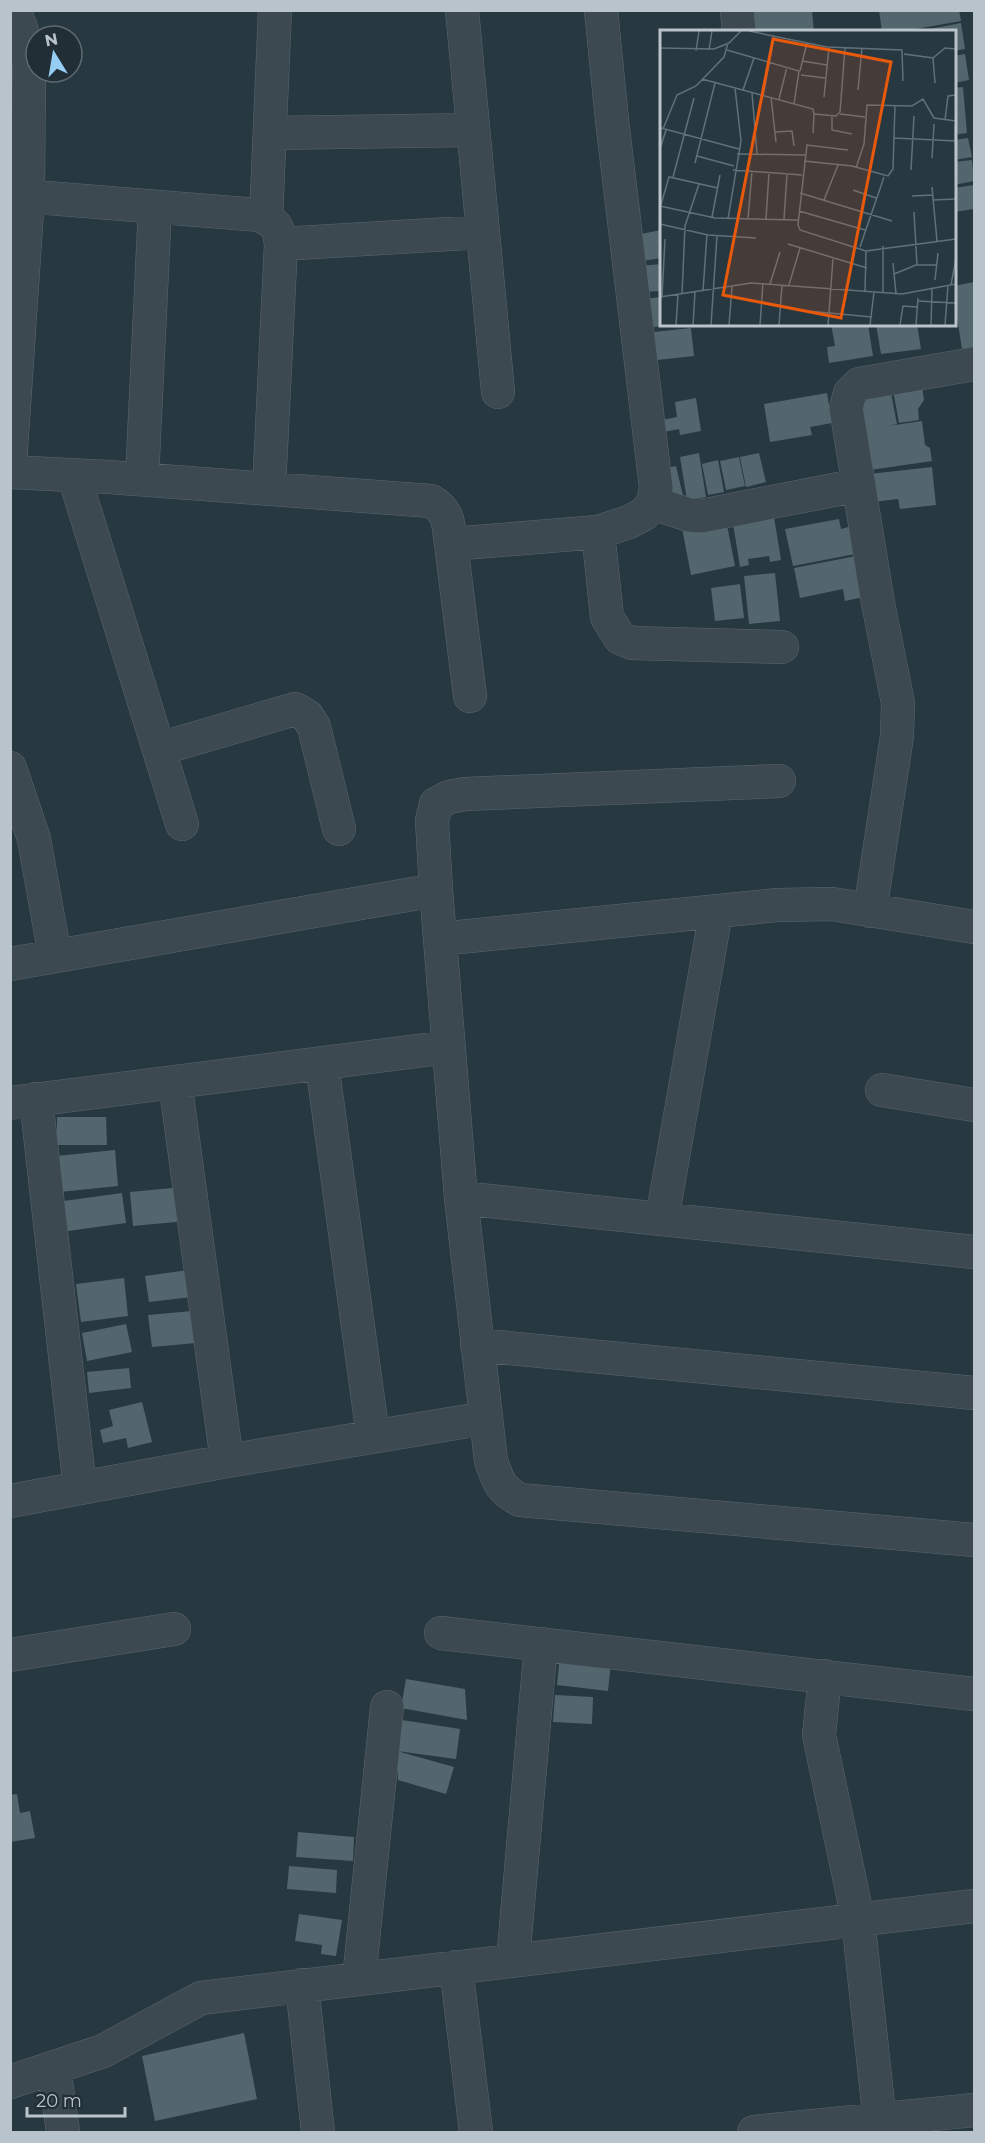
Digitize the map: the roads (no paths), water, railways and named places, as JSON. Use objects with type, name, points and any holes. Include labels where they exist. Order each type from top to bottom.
[{"type":"street","points":[[10,465],[19,196],[29,63],[26,45],[14,10]]},
{"type":"street","points":[[269,489],[274,231],[270,133],[275,10]]},
{"type":"street","points":[[462,10],[498,392]]},
{"type":"street","points":[[451,544],[598,532],[629,522],[644,514],[653,503],[656,488],[601,10]]},
{"type":"street","points":[[737,10],[739,30]]},
{"type":"street","points":[[270,133],[473,130]]},
{"type":"street","points":[[19,196],[260,215],[274,231],[483,232]]},
{"type":"street","points":[[142,479],[155,207]]},
{"type":"street","points":[[870,911],[897,736],[898,703],[878,603],[846,408],[850,393],[859,384],[975,364]]},
{"type":"street","points":[[10,472],[142,479],[431,501],[442,507],[448,521],[470,696]]},
{"type":"street","points":[[74,476],[182,824]]},
{"type":"street","points":[[653,503],[689,515],[701,516],[859,485]]},
{"type":"street","points":[[598,532],[607,617],[620,638],[632,643],[782,647]]},
{"type":"street","points":[[159,749],[296,709],[307,716],[314,727],[339,830]]},
{"type":"street","points":[[10,768],[34,838],[55,956]]},
{"type":"street","points":[[779,781],[465,794],[449,797],[436,804],[432,821],[448,1047],[461,1198],[491,1461],[497,1478],[506,1492],[520,1500],[975,1540]]},
{"type":"street","points":[[10,964],[436,890]]},
{"type":"street","points":[[440,939],[777,905],[832,904],[975,927]]},
{"type":"street","points":[[662,1219],[716,912]]},
{"type":"street","points":[[80,1488],[23,1101],[448,1047]]},
{"type":"street","points":[[322,1064],[374,1436]]},
{"type":"street","points":[[175,1082],[227,1461]]},
{"type":"street","points":[[882,1090],[975,1105]]},
{"type":"street","points":[[461,1198],[975,1252]]},
{"type":"street","points":[[477,1345],[975,1393]]},
{"type":"street","points":[[10,1501],[227,1461],[486,1418]]},
{"type":"street","points":[[10,1656],[174,1629]]},
{"type":"street","points":[[441,1633],[975,1694]]},
{"type":"street","points":[[513,1960],[541,1644]]},
{"type":"street","points":[[825,1676],[819,1735],[858,1919],[880,2126]]},
{"type":"street","points":[[359,1978],[387,1707]]},
{"type":"street","points":[[10,2082],[103,2051],[201,1998],[975,1906]]},
{"type":"street","points":[[456,1967],[476,2133]]},
{"type":"street","points":[[302,1985],[318,2133]]},
{"type":"street","points":[[54,2067],[63,2133]]},
{"type":"street","points":[[754,2133],[880,2126],[975,2110]]}]
